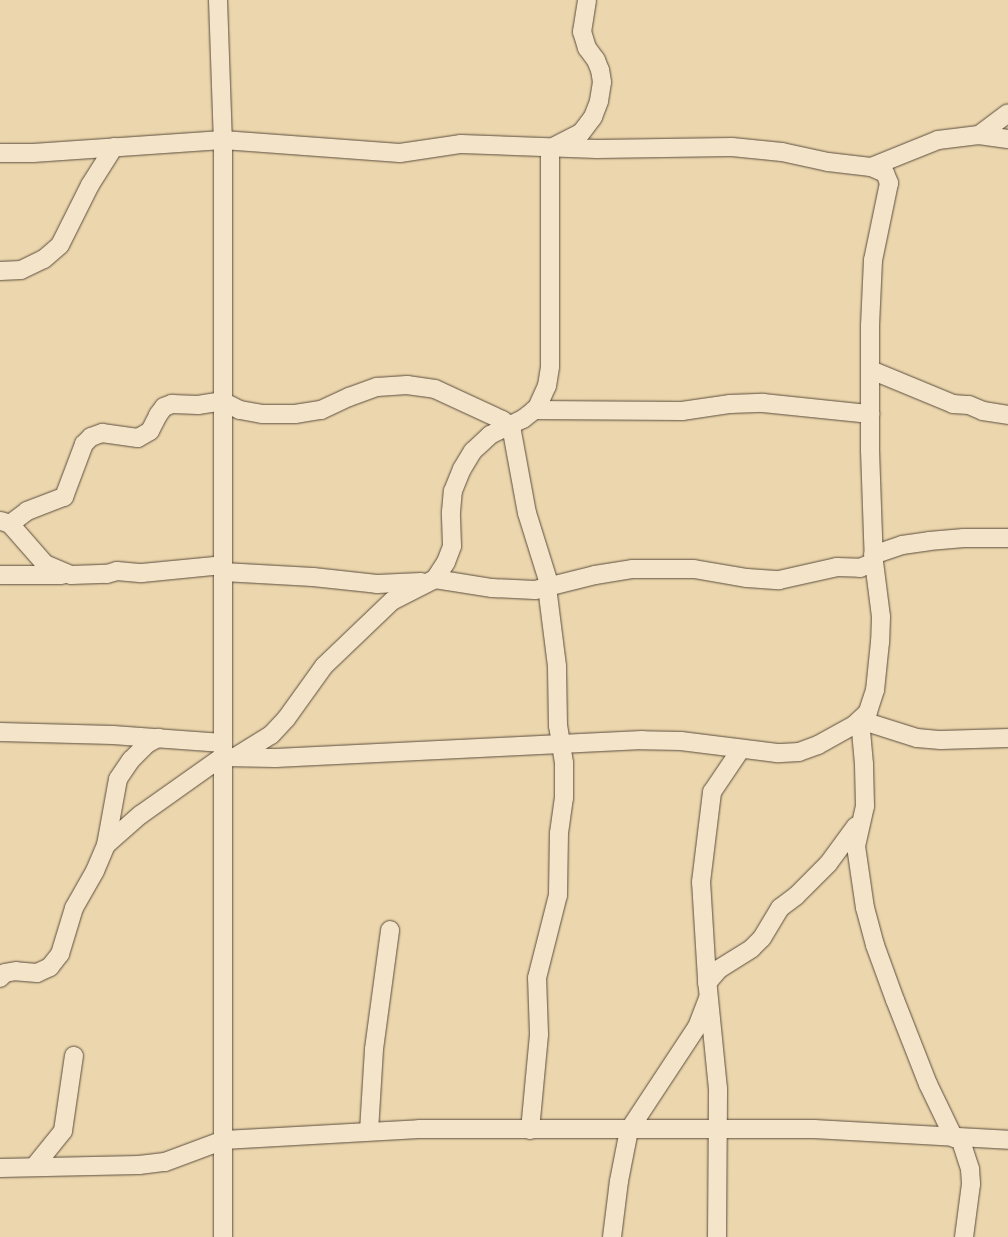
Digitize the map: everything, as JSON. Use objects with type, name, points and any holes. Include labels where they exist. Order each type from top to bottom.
[{"type":"street","points":[[218,0],[223,140],[223,569],[227,752],[223,1237]]},
{"type":"street","points":[[550,148],[581,133],[593,117],[599,101],[602,82],[600,70],[596,60],[587,48],[582,32],[587,0]]},
{"type":"street","points":[[979,136],[1008,113]]},
{"type":"street","points":[[872,167],[938,140],[979,136],[1008,139]]},
{"type":"street","points":[[0,153],[33,153],[223,140],[400,153],[461,144],[550,148],[732,147],[782,152],[828,162],[872,167],[885,173],[889,184],[873,260],[870,414],[873,559],[881,617],[880,642],[874,690],[868,712],[860,720],[835,736],[799,752],[777,753],[662,740],[275,758],[227,752],[158,738],[0,732]]},
{"type":"street","points":[[0,271],[21,270],[44,259],[60,245],[90,185],[114,148]]},
{"type":"street","points":[[106,845],[140,815],[227,752],[271,735],[286,719],[324,666],[392,601],[432,580],[446,562],[452,546],[451,512],[453,491],[462,469],[473,451],[490,435],[511,426],[534,410],[547,386],[550,366],[550,148]]},
{"type":"street","points":[[871,370],[953,404],[969,405],[983,411],[1008,415]]},
{"type":"street","points":[[72,574],[45,564],[5,522],[27,511],[64,497],[84,444],[91,437],[102,433],[138,438],[150,431],[164,407],[172,404],[198,405],[222,401],[240,410],[262,414],[295,414],[321,410],[349,396],[376,387],[407,385],[435,389],[511,426],[527,514],[549,587],[557,666],[558,726],[562,744],[564,798],[559,833],[558,895],[537,978],[539,1034],[530,1130]]},
{"type":"street","points":[[534,410],[682,411],[730,404],[763,403],[870,414]]},
{"type":"street","points":[[0,575],[117,571],[142,573],[223,569],[377,584],[432,580],[492,588],[535,590],[595,575],[632,569],[694,568],[747,578],[779,580],[837,568],[860,568],[873,559],[902,545],[964,538],[1008,538]]},
{"type":"street","points":[[860,720],[916,738],[941,740],[1008,738]]},
{"type":"street","points":[[860,720],[864,764],[864,806],[856,846],[865,908],[875,946],[928,1084],[957,1138],[970,1169],[971,1184],[964,1237]]},
{"type":"street","points":[[0,978],[5,973],[16,971],[37,973],[50,967],[60,954],[74,908],[95,871],[106,845],[118,780],[130,760],[147,744],[158,738]]},
{"type":"street","points":[[717,1237],[718,1089],[708,989],[701,882],[712,792],[741,749]]},
{"type":"street","points":[[612,1237],[618,1181],[629,1130],[697,1027],[708,989],[719,969],[745,953],[762,938],[780,908],[796,896],[828,864],[862,818]]},
{"type":"street","points":[[369,1131],[378,1004],[390,930]]},
{"type":"street","points":[[34,1167],[62,1131],[74,1056]]},
{"type":"street","points":[[0,1168],[139,1165],[165,1162],[224,1140],[369,1131],[629,1130],[718,1127],[873,1131],[1008,1140]]}]
